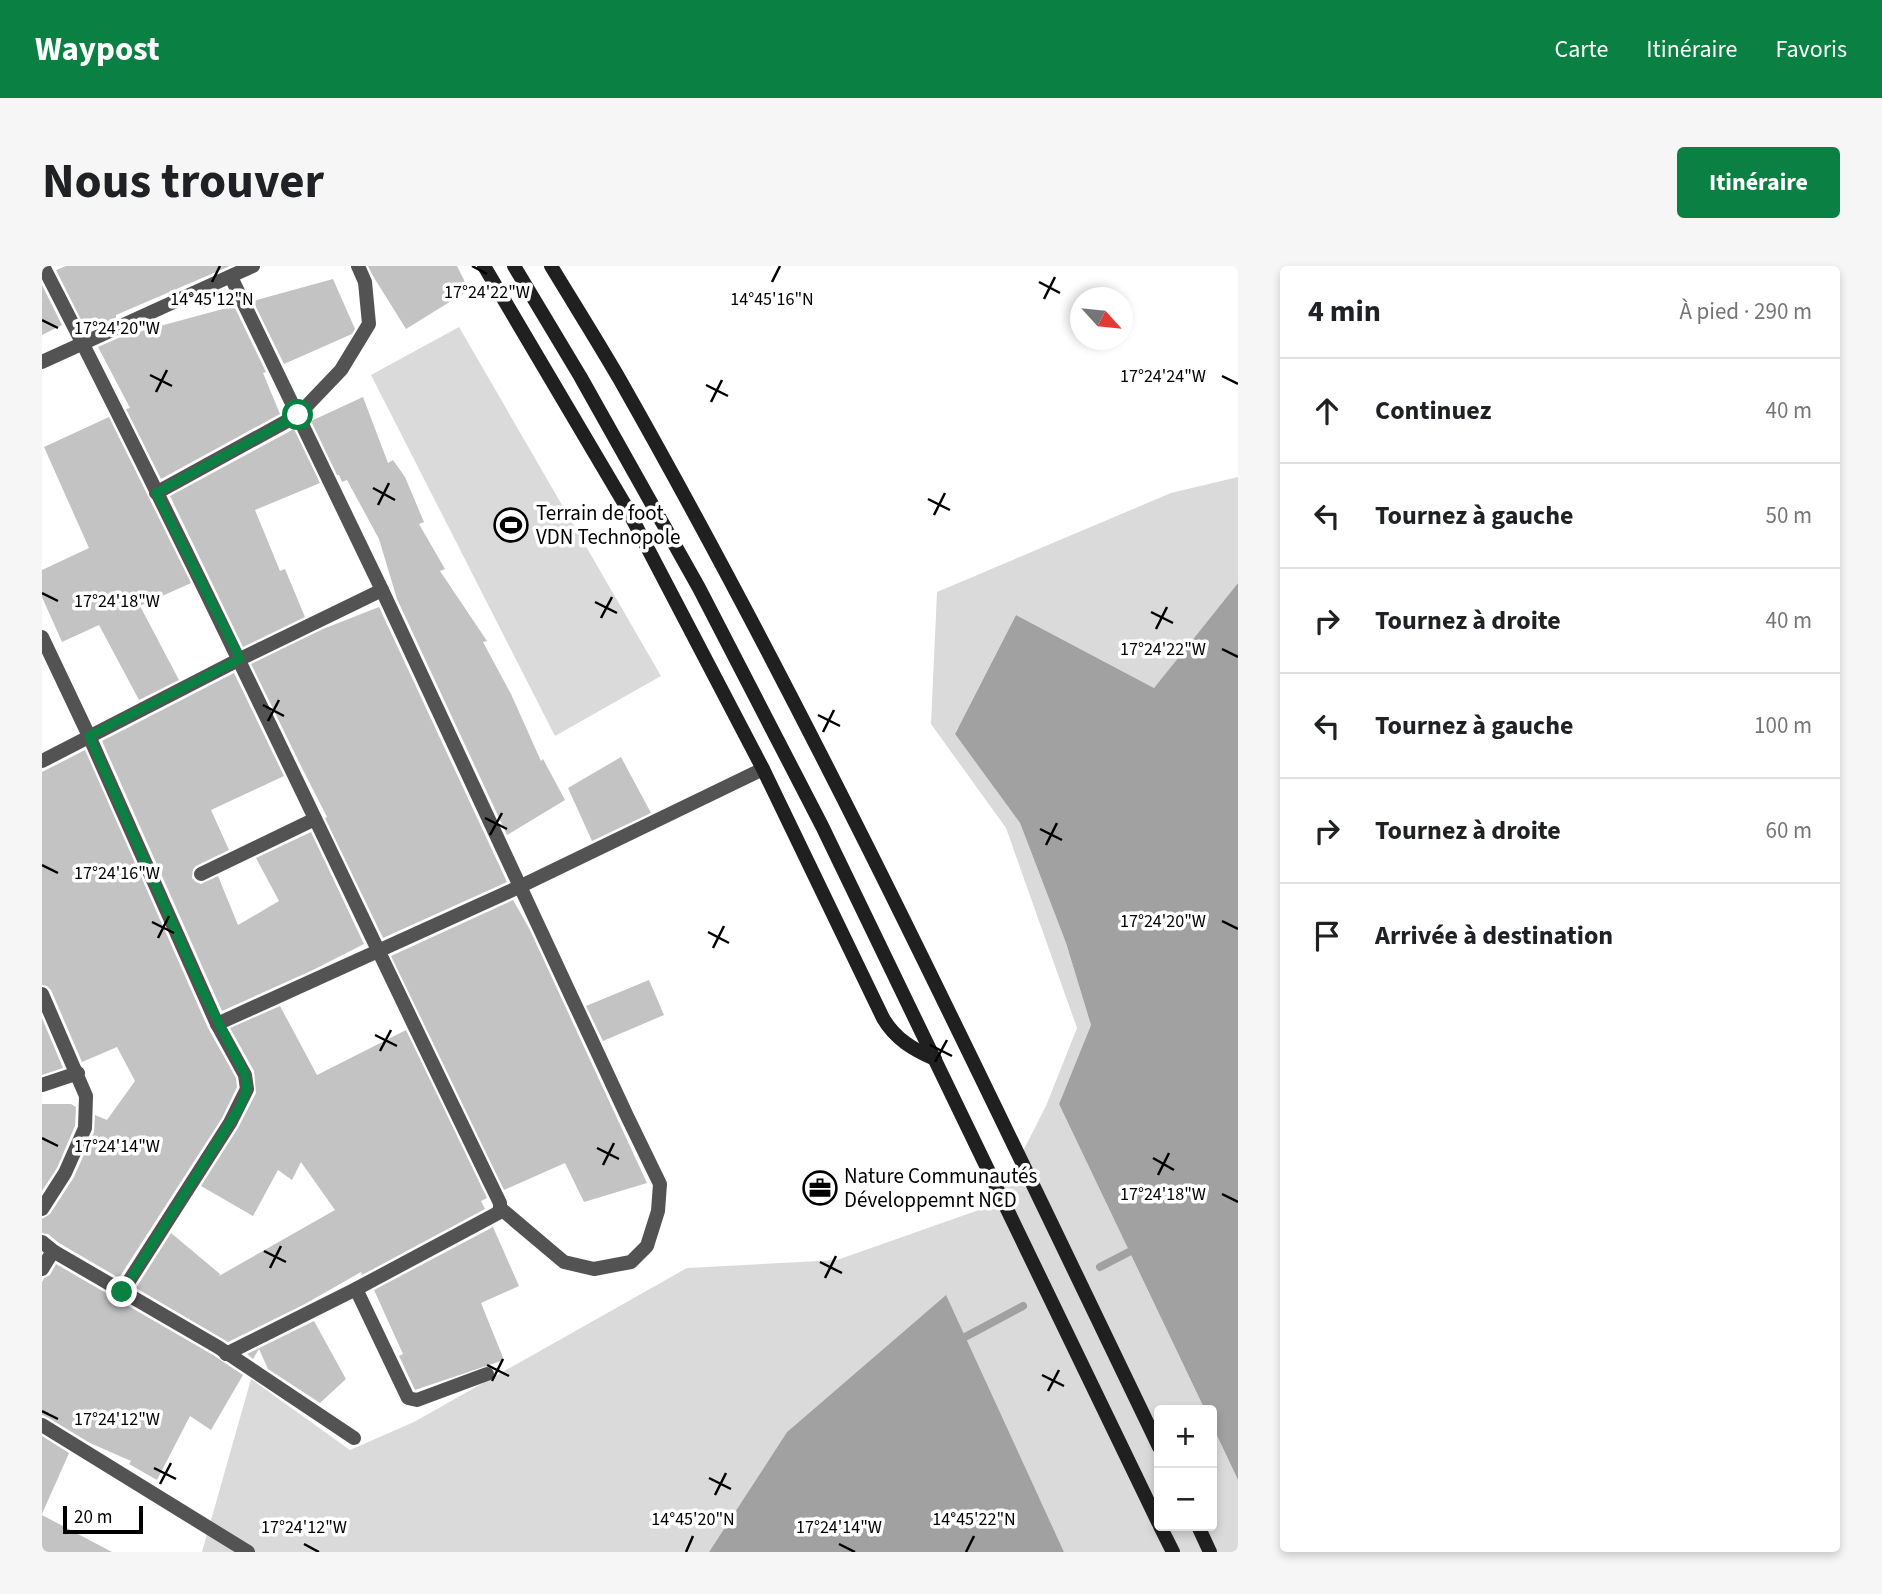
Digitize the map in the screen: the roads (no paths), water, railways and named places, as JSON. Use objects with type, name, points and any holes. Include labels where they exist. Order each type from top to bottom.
[{"type":"main road","points":[[484,266],[625,503],[763,769],[883,1018],[889,1028],[907,1045],[935,1059]]},
{"type":"main road","points":[[514,266],[580,376],[699,588],[822,826],[1154,1513]]},
{"type":"main road","points":[[551,266],[618,377],[730,578],[875,863],[1154,1437]]},
{"type":"main road","points":[[1163,1531],[1173,1552]]},
{"type":"main road","points":[[1200,1531],[1210,1552]]},
{"type":"street","points":[[43,266],[240,659],[500,1203],[498,1213],[226,1354]]},
{"type":"street","points":[[42,362],[253,266]]},
{"type":"street","points":[[156,493],[298,415],[341,370],[369,324],[365,282],[358,266]]},
{"type":"street","points":[[231,276],[382,590],[660,1184],[658,1211],[647,1246],[631,1262],[593,1269],[564,1262],[500,1208]]},
{"type":"street","points":[[42,761],[240,659],[382,590]]},
{"type":"street","points":[[42,637],[218,1024],[245,1075],[247,1088],[230,1123],[122,1292]]},
{"type":"street","points":[[218,1024],[519,887],[763,769]]},
{"type":"street","points":[[201,874],[315,818]]},
{"type":"street","points":[[42,994],[86,1096],[85,1128],[65,1173],[42,1209]]},
{"type":"street","points":[[42,1085],[78,1073]]},
{"type":"street","points":[[42,1269],[47,1247],[226,1354],[354,1438]]},
{"type":"street","points":[[355,1289],[408,1398],[417,1400],[487,1374]]},
{"type":"street","points":[[42,1425],[248,1552]]},
{"type":"waterway","points":[[1100,1267],[1129,1252]]},
{"type":"waterway","points":[[965,1337],[1023,1306]]},
{"type":"place","name":"Terrain de foot VDN Technopole","points":[[511,525]]},
{"type":"place","name":"Nature Communautés Développemnt NCD","points":[[820,1188]]}]
